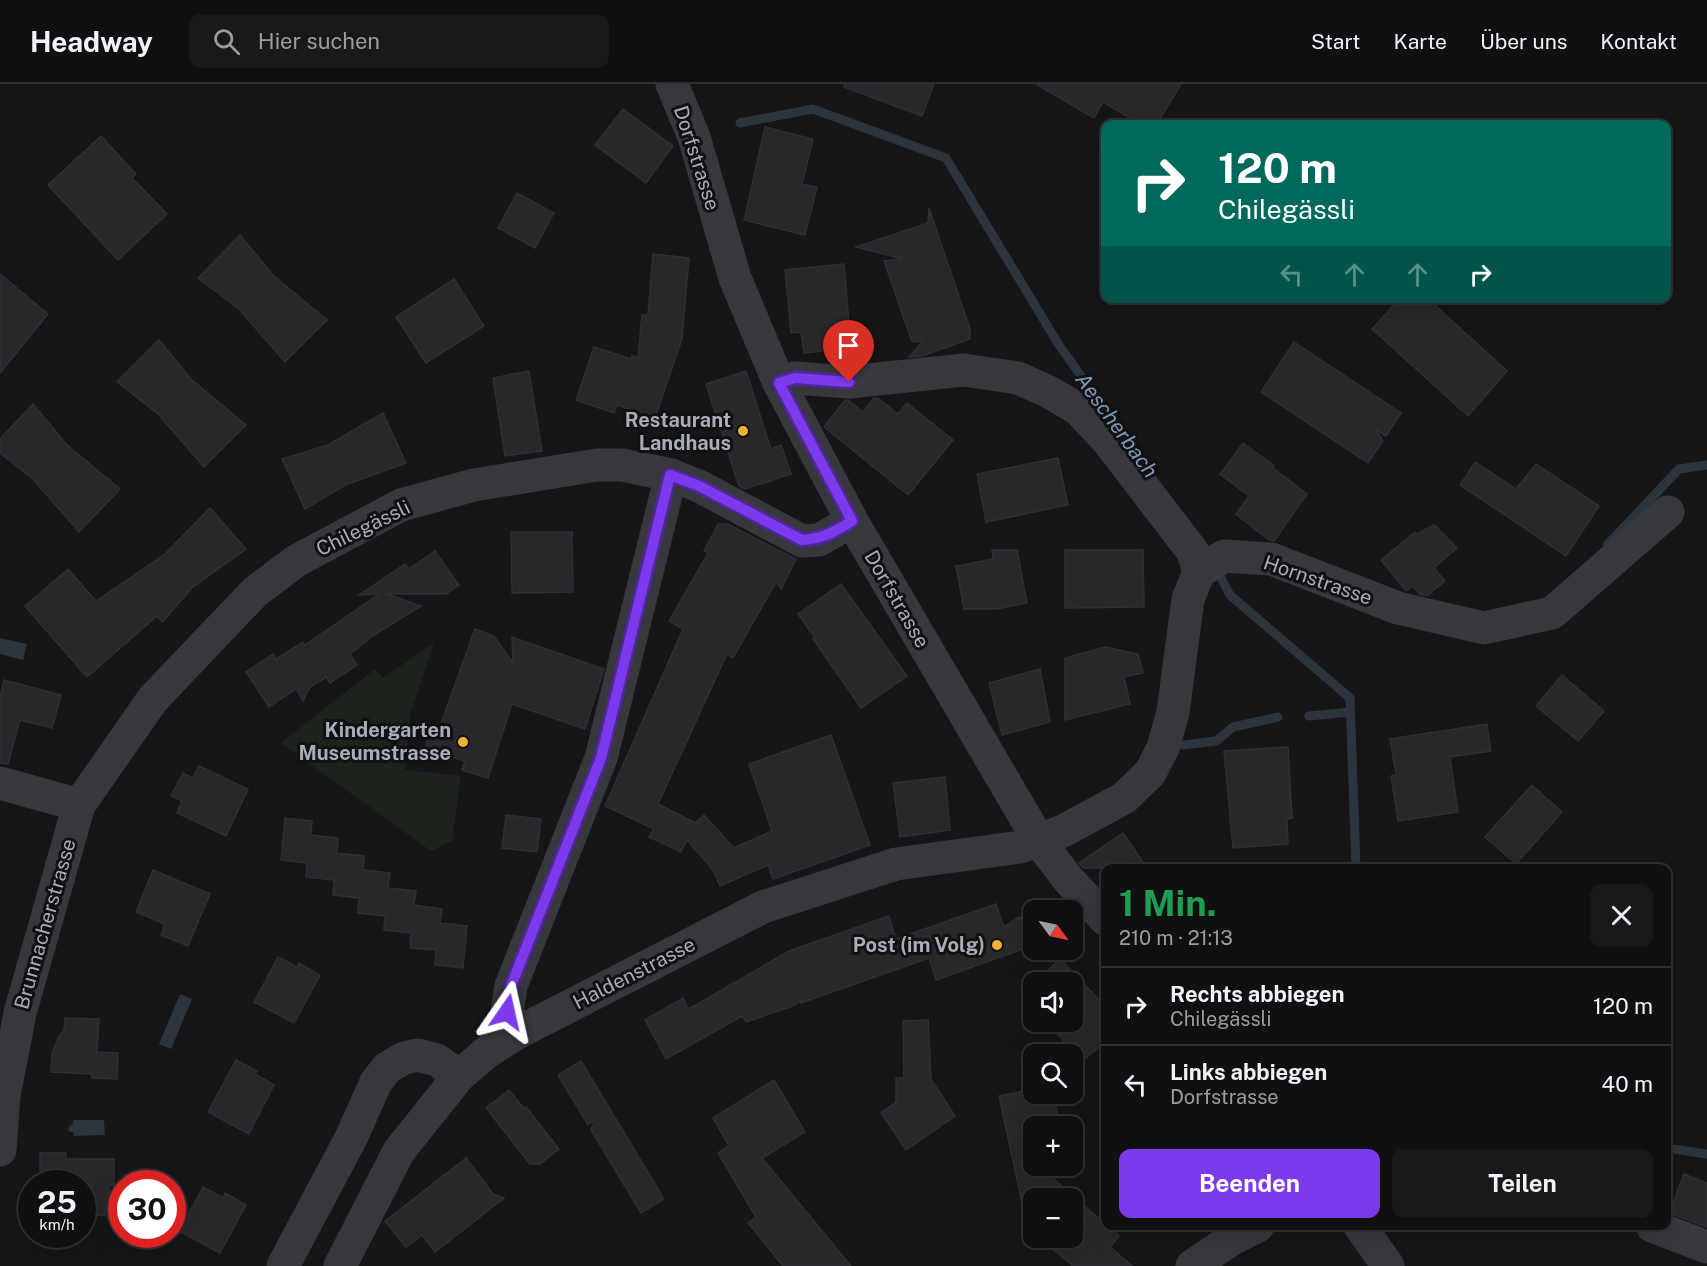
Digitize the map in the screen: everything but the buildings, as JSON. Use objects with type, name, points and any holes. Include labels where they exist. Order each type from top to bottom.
[{"type":"street","name":"Dorfstrasse","points":[[676,85],[694,137],[735,278],[779,383],[852,521],[1038,842],[1101,915]]},
{"type":"street","points":[[779,383],[795,378],[849,382],[964,370],[1018,378],[1078,409],[1108,441],[1193,552],[1211,564],[1188,599],[1173,712],[1164,748],[1150,773],[1124,798],[1038,842]]},
{"type":"street","name":"Chilegässli","points":[[79,805],[153,699],[255,592],[296,561],[401,505],[474,485],[597,465],[622,465],[670,475],[699,486],[802,540],[819,540],[852,521]]},
{"type":"street","points":[[517,1033],[507,1012],[511,986],[601,758],[670,475]]},
{"type":"street","name":"Hornstrasse","points":[[1211,564],[1271,559],[1398,608],[1484,628],[1552,613],[1668,512]]},
{"type":"street","points":[[0,783],[79,805]]},
{"type":"street","name":"Brunnacherstrasse","points":[[0,1150],[4,1096],[20,1012],[79,805]]},
{"type":"street","name":"Haldenstrasse","points":[[340,1266],[399,1151],[459,1076],[487,1052],[517,1033],[763,907],[896,864],[1020,847],[1038,842]]},
{"type":"street","points":[[283,1266],[347,1146],[376,1082],[387,1068],[404,1058],[418,1056],[437,1060],[459,1076]]},
{"type":"street","points":[[1192,1266],[1232,1239],[1250,1230]]},
{"type":"street","points":[[1363,1230],[1388,1266]]},
{"type":"street","points":[[1662,1230],[1707,1247]]},
{"type":"shaded area","points":[[0,638],[27,644],[23,660],[0,654]]},
{"type":"shaded area","points":[[434,643],[410,715],[405,770],[461,776],[452,841],[431,851],[281,743],[375,669],[383,678]]},
{"type":"shaded area","points":[[180,994],[192,999],[171,1049],[159,1044]]},
{"type":"shaded area","points":[[73,1120],[104,1120],[105,1135],[73,1136],[74,1133],[69,1131],[68,1127]]},
{"type":"waterway","name":"Aescherbach","points":[[740,123],[813,109],[946,158],[1059,345],[1126,439]]},
{"type":"waterway","points":[[1607,545],[1679,469],[1707,465]]},
{"type":"waterway","name":"Aescherbach","points":[[1216,568],[1230,595],[1350,698],[1356,864]]},
{"type":"waterway","points":[[1309,716],[1350,712]]},
{"type":"waterway","points":[[1183,745],[1216,741],[1233,727],[1278,717]]},
{"type":"waterway","name":"Aescherbach","points":[[1671,1149],[1707,1154]]},
{"type":"place","name":"Restaurant Landhaus","points":[[743,431]]},
{"type":"place","name":"Kindergarten Museumstrasse","points":[[463,742]]},
{"type":"place","name":"Post (im Volg)","points":[[997,945]]},
{"type":"route","points":[[507,1012],[511,986],[601,758],[670,475],[699,486],[802,540],[819,540],[852,521],[779,383],[795,378],[849,382]]}]
